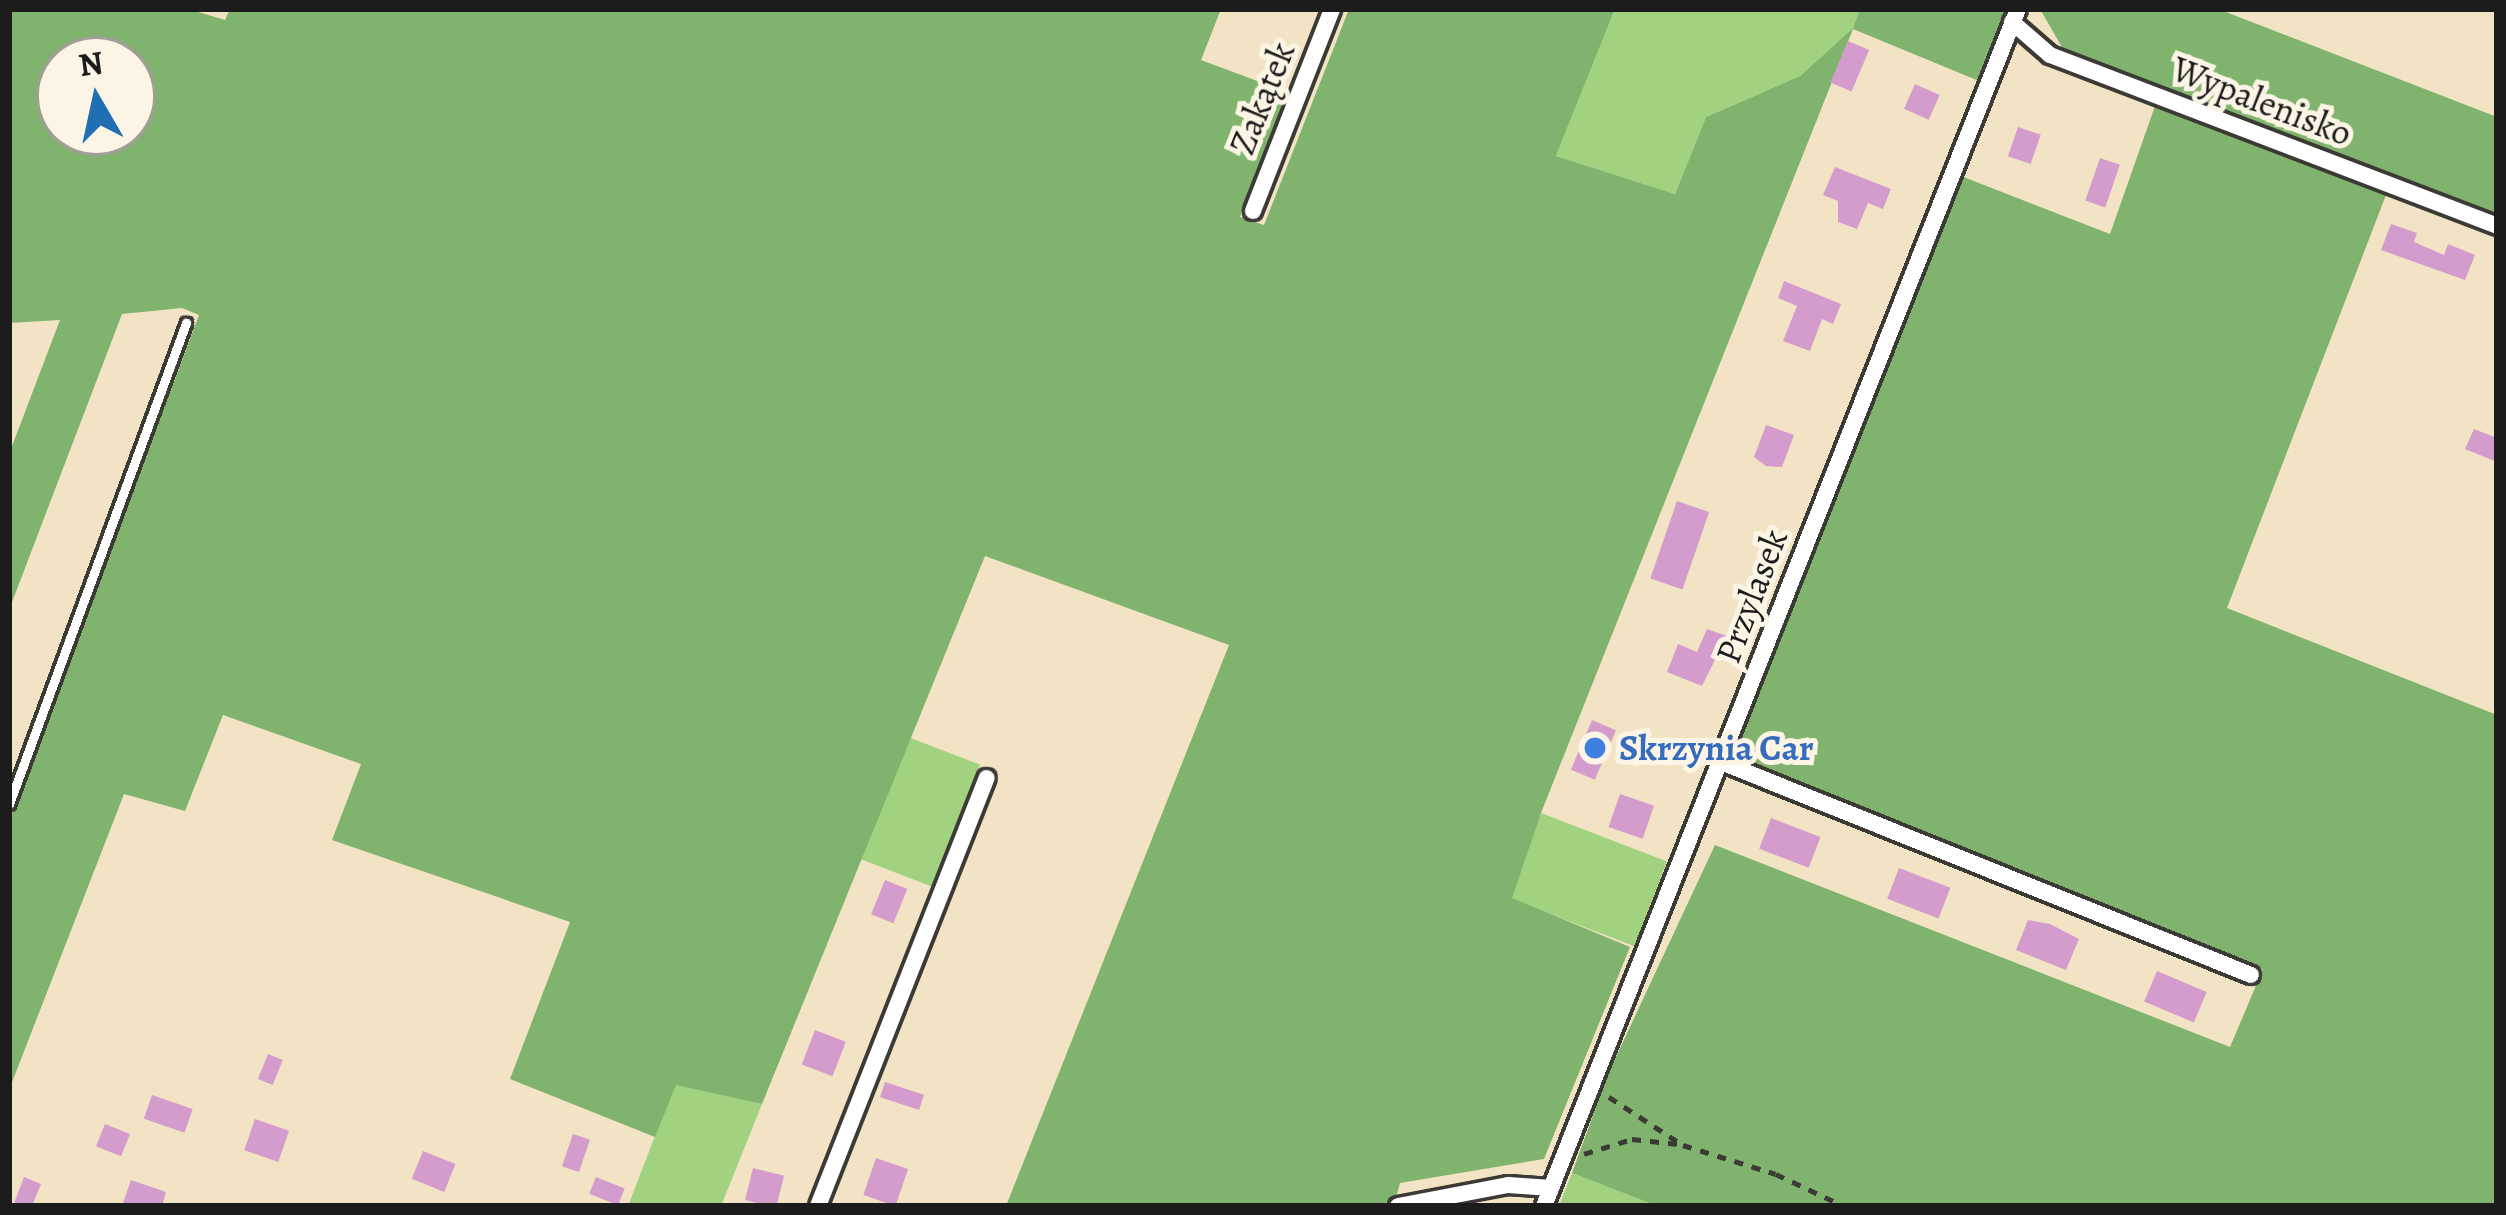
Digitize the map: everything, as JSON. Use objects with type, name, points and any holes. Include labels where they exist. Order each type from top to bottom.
[{"type":"street","name":"Zakątek","points":[[1252,211],[1332,9]]},
{"type":"street","name":"Wypalenisko","points":[[2015,16],[2050,55],[2497,226]]},
{"type":"street","name":"Przylasek","points":[[1544,1206],[2015,16]]},
{"type":"street","points":[[1721,762],[2251,975]]},
{"type":"street","points":[[818,1206],[987,778]]},
{"type":"street","points":[[1398,1206],[1508,1185],[1551,1188]]},
{"type":"lane","points":[[9,804],[185,323]]},
{"type":"path","points":[[1593,1088],[1683,1145]]},
{"type":"path","points":[[1562,1162],[1632,1139],[1683,1145],[1776,1174],[1844,1206]]},
{"type":"green space","points":[[9,9],[188,9],[225,20],[230,9],[1221,9],[1201,60],[1287,92],[1240,217],[1264,225],[1349,9],[1615,9],[1556,156],[1675,194],[1706,117],[1800,76],[1853,28],[1860,9],[2007,9],[1979,81],[1853,29],[1541,813],[1512,898],[1630,947],[1544,1159],[1400,1183],[1395,1202],[1362,1206],[1006,1206],[1229,645],[985,556],[762,1104],[676,1085],[655,1137],[510,1079],[570,922],[332,840],[361,764],[223,715],[185,811],[124,794],[9,1090],[9,822],[199,315],[182,308],[122,314],[9,610],[9,454],[60,320],[9,323]]},
{"type":"green space","points":[[1615,9],[1860,9],[1853,28],[1800,76],[1706,117],[1675,194],[1556,156]]},
{"type":"green space","points":[[2040,9],[2218,9],[2497,117],[2497,218],[2063,49]]},
{"type":"green space","points":[[2155,106],[2386,195],[2227,608],[2497,715],[2497,1206],[1657,1206],[1572,1173],[1608,1074],[1715,845],[2230,1047],[2263,969],[1731,757],[1961,176],[2110,234]]},
{"type":"green space","points":[[908,737],[980,765],[933,887],[861,859]]},
{"type":"green space","points":[[1541,813],[1667,861],[1634,946],[1508,898]]},
{"type":"green space","points":[[675,1084],[762,1104],[721,1206],[628,1206]]},
{"type":"green space","points":[[1572,1173],[1657,1206],[1559,1206]]},
{"type":"building","points":[[1848,41],[1869,50],[1852,91],[1830,82]]},
{"type":"building","points":[[1915,84],[1940,95],[1929,120],[1904,109]]},
{"type":"building","points":[[2018,127],[2041,135],[2031,164],[2008,156]]},
{"type":"building","points":[[2100,158],[2120,165],[2105,207],[2085,201]]},
{"type":"building","points":[[1835,167],[1891,189],[1883,209],[1868,203],[1857,229],[1838,222],[1838,201],[1823,195]]},
{"type":"building","points":[[2391,224],[2417,233],[2414,242],[2444,255],[2448,244],[2475,255],[2465,280],[2381,250]]},
{"type":"building","points":[[1784,281],[1841,304],[1833,324],[1822,319],[1810,351],[1783,341],[1797,306],[1778,298]]},
{"type":"building","points":[[1766,425],[1794,435],[1782,467],[1766,466],[1754,457]]},
{"type":"building","points":[[2474,429],[2497,438],[2497,462],[2465,449]]},
{"type":"building","points":[[1677,501],[1709,512],[1682,590],[1650,579]]},
{"type":"building","points":[[1707,629],[1727,636],[1702,686],[1667,672],[1678,644],[1697,652]]},
{"type":"building","points":[[1592,720],[1616,730],[1595,780],[1571,770]]},
{"type":"building","points":[[1620,794],[1654,806],[1643,839],[1609,827]]},
{"type":"building","points":[[1771,818],[1820,837],[1809,868],[1759,849]]},
{"type":"building","points":[[1899,868],[1950,888],[1939,919],[1887,899]]},
{"type":"building","points":[[885,880],[907,889],[893,923],[871,914]]},
{"type":"building","points":[[2028,920],[2050,924],[2079,939],[2066,970],[2016,950]]},
{"type":"building","points":[[2157,971],[2207,992],[2194,1022],[2144,1001]]},
{"type":"building","points":[[815,1030],[846,1042],[833,1076],[802,1065]]},
{"type":"building","points":[[268,1054],[283,1060],[273,1085],[258,1079]]},
{"type":"building","points":[[885,1082],[924,1095],[919,1110],[880,1097]]},
{"type":"building","points":[[152,1095],[193,1109],[185,1133],[144,1119]]},
{"type":"building","points":[[255,1119],[289,1131],[278,1162],[244,1150]]},
{"type":"building","points":[[105,1124],[130,1134],[121,1156],[96,1146]]},
{"type":"building","points":[[573,1134],[590,1140],[579,1172],[562,1166]]},
{"type":"building","points":[[423,1151],[455,1164],[444,1192],[412,1179]]},
{"type":"building","points":[[876,1158],[908,1169],[895,1206],[863,1195]]},
{"type":"building","points":[[753,1168],[784,1176],[777,1206],[745,1200]]},
{"type":"building","points":[[24,1177],[41,1184],[32,1206],[13,1206]]},
{"type":"building","points":[[596,1177],[625,1189],[618,1205],[589,1194]]},
{"type":"building","points":[[131,1180],[166,1192],[162,1206],[122,1206]]},
{"type":"place","name":"Skrzynia Car","points":[[1595,748]]}]
